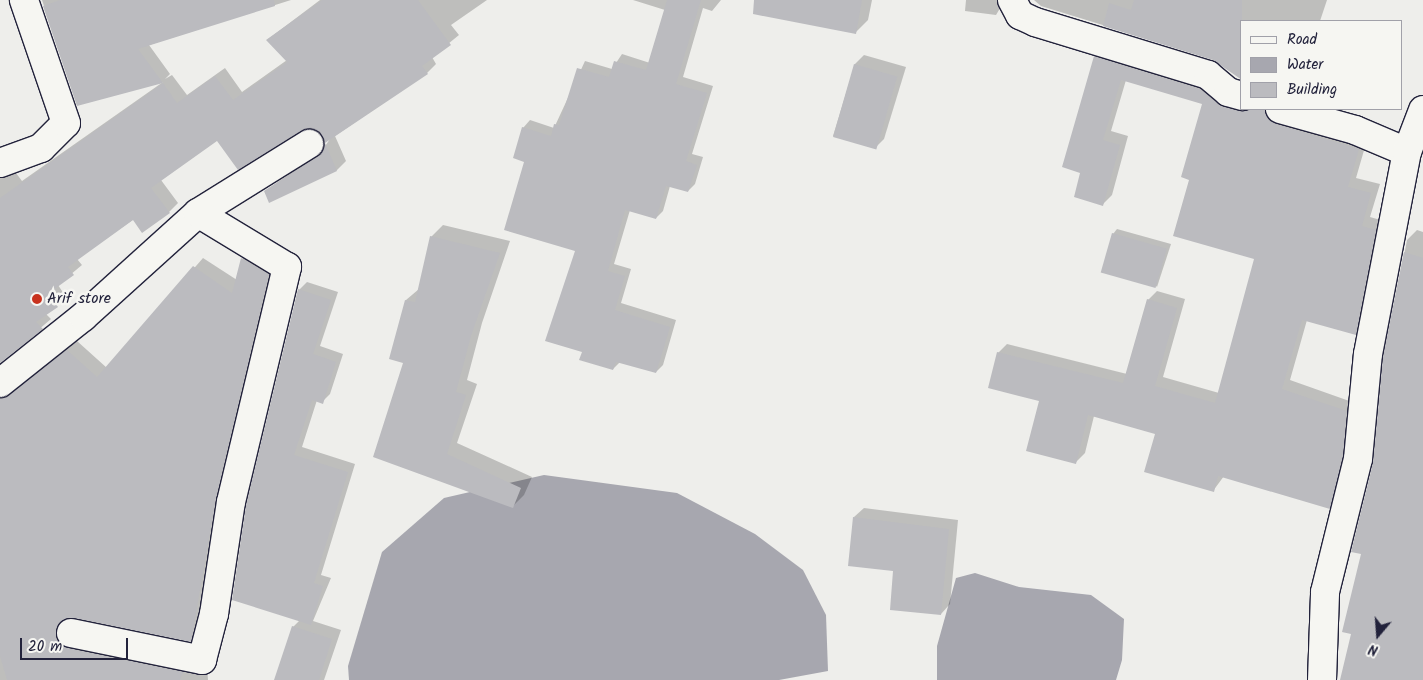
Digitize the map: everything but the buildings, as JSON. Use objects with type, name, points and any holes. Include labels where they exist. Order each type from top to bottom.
[{"type":"street","points":[[0,163],[41,148],[66,123],[24,0]]},
{"type":"street","points":[[1012,0],[1020,15],[1035,22],[1208,75],[1228,92],[1240,95]]},
{"type":"street","points":[[1284,110],[1355,130],[1407,152]]},
{"type":"street","points":[[1322,680],[1325,592],[1358,459],[1368,354],[1407,152],[1423,110]]},
{"type":"street","points":[[0,383],[83,317],[198,213],[309,144]]},
{"type":"street","points":[[71,633],[202,660],[214,614],[231,502],[287,267],[198,213]]},
{"type":"water","points":[[544,475],[677,493],[755,534],[803,570],[826,615],[828,671],[779,680],[349,680],[348,666],[382,552],[444,498]]},
{"type":"water","points":[[975,573],[1019,587],[1091,595],[1124,619],[1122,660],[1116,680],[937,680],[937,646],[956,578]]},
{"type":"place","name":"Arif store","points":[[37,299]]}]
